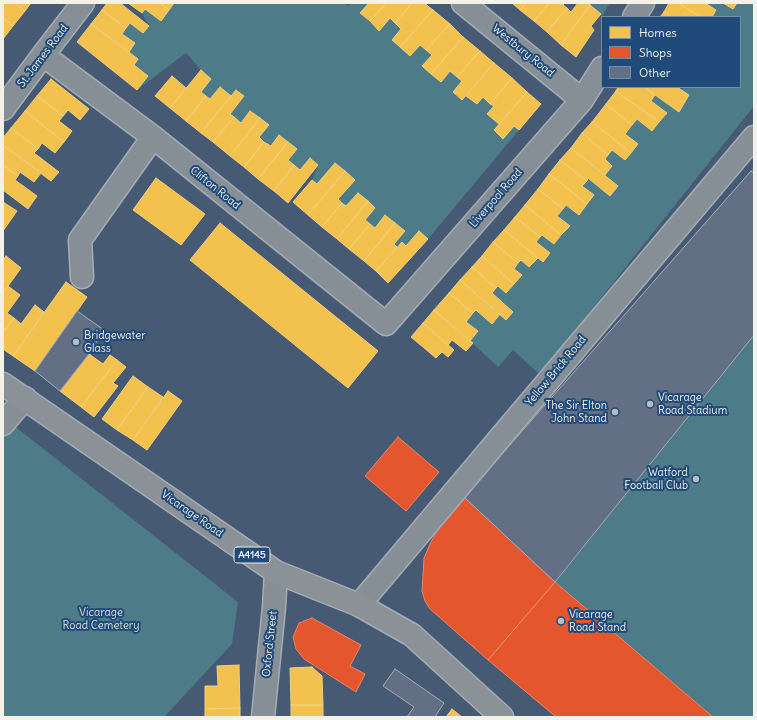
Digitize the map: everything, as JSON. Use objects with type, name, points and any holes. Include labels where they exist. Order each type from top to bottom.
[{"type":"main road","name":"Vicarage Road","points":[[3,384],[276,572],[359,604],[412,635],[502,717]]},
{"type":"street","name":"St. James Road","points":[[3,109],[83,3]]},
{"type":"street","name":"Westbury Road","points":[[463,3],[582,100]]},
{"type":"street","points":[[635,16],[643,3]]},
{"type":"street","name":"Clifton Road","points":[[43,55],[152,137],[386,324]]},
{"type":"street","name":"Liverpool Road","points":[[386,324],[582,100],[601,70]]},
{"type":"street","points":[[82,277],[80,240],[152,137]]},
{"type":"street","name":"Yellow Brick Road","points":[[359,604],[754,137]]},
{"type":"street","points":[[3,424],[24,398]]},
{"type":"street","name":"Oxford Street","points":[[263,717],[276,572]]},
{"type":"green space","points":[[174,3],[344,3],[348,6],[351,3],[369,3],[361,13],[379,31],[390,18],[401,29],[392,40],[410,56],[420,45],[432,55],[422,66],[441,82],[450,71],[462,81],[453,92],[462,100],[466,96],[477,104],[483,97],[494,106],[487,114],[499,124],[494,131],[503,138],[514,126],[519,130],[428,239],[419,231],[406,246],[402,242],[397,247],[394,244],[404,231],[386,215],[375,228],[365,220],[375,208],[358,193],[346,206],[338,199],[354,179],[335,163],[317,184],[312,180],[318,165],[310,158],[300,170],[288,160],[297,149],[279,135],[271,146],[259,137],[268,125],[260,118],[250,111],[241,123],[230,114],[244,96],[237,90],[231,96],[220,87],[210,99],[201,92],[211,79],[186,53],[137,90],[148,76],[134,65],[129,52],[135,43],[122,34],[130,23],[143,33],[149,26],[142,13],[145,9]]},
{"type":"green space","points":[[588,3],[610,3],[602,16]]},
{"type":"green space","points":[[705,3],[723,3],[733,9],[737,3],[754,3],[754,106],[558,352],[538,373],[513,350],[498,367],[470,341],[478,331],[466,322],[476,310],[492,323],[500,314],[506,320],[513,312],[492,293],[498,286],[506,293],[521,275],[514,269],[521,260],[529,267],[538,258],[543,262],[550,253],[536,242],[542,235],[554,244],[569,226],[557,216],[566,205],[579,215],[594,195],[582,186],[588,178],[610,196],[618,186],[605,175],[612,166],[605,159],[612,150],[625,160],[631,153],[625,134],[637,119],[652,131],[667,113],[651,101],[655,95],[679,112],[689,95],[682,90],[683,88],[741,88],[741,16],[713,16],[716,10]]},
{"type":"green space","name":"Vicarage Road Stadium","points":[[754,167],[754,717],[556,717],[430,609],[425,601],[422,591],[424,558],[441,524]]},
{"type":"green space","name":"Vicarage Road Cemetery","points":[[3,417],[238,602],[232,644],[164,717],[3,717]]},
{"type":"building: Homes","points":[[3,3],[14,3],[25,11],[13,26],[3,18]]},
{"type":"building: Homes","points":[[14,3],[31,3],[25,11]]},
{"type":"building: Homes","points":[[107,3],[120,3],[149,26],[143,33],[130,23],[126,28],[102,10]]},
{"type":"building: Homes","points":[[128,3],[160,3],[169,10],[161,21],[145,9],[142,13]]},
{"type":"building: Homes","points":[[160,3],[174,3],[169,10]]},
{"type":"building: Homes","points":[[369,3],[386,3],[370,21],[360,13]]},
{"type":"building: Homes","points":[[386,3],[412,3],[395,23],[390,18],[379,31],[370,21]]},
{"type":"building: Homes","points":[[412,3],[424,3],[433,10],[400,47],[392,40],[401,29],[395,23]]},
{"type":"building: Homes","points":[[512,3],[526,3],[520,10]]},
{"type":"building: Homes","points":[[526,3],[549,3],[534,21],[520,10]]},
{"type":"building: Homes","points":[[549,3],[565,3],[563,5],[567,8],[547,32],[534,21]]},
{"type":"building: Homes","points":[[578,3],[588,3],[590,5],[561,45],[547,32],[567,8],[571,12]]},
{"type":"building: Homes","points":[[669,3],[678,3],[699,16],[670,16],[664,12]]},
{"type":"building: Homes","points":[[678,3],[705,3],[716,10],[713,16],[699,16]]},
{"type":"building: Homes","points":[[723,3],[737,3],[733,9]]},
{"type":"building: Homes","points":[[590,5],[601,14],[591,26],[594,30],[576,57],[561,45]]},
{"type":"building: Homes","points":[[102,10],[126,28],[122,34],[135,43],[129,52],[91,24]]},
{"type":"building: Homes","points":[[433,10],[450,24],[426,50],[420,45],[410,56],[400,47]]},
{"type":"building: Homes","points":[[664,12],[670,16],[661,16]]},
{"type":"building: Homes","points":[[3,18],[13,26],[3,39]]},
{"type":"building: Homes","points":[[91,24],[138,59],[134,65],[148,76],[137,90],[77,42]]},
{"type":"building: Homes","points":[[450,24],[463,37],[431,74],[422,66],[432,55],[426,50]]},
{"type":"building: Homes","points":[[463,37],[480,51],[457,77],[450,71],[441,82],[431,74]]},
{"type":"building: Homes","points":[[480,51],[494,63],[462,100],[453,92],[462,81],[457,77]]},
{"type":"building: Homes","points":[[494,63],[512,78],[490,104],[483,97],[477,104],[466,96]]},
{"type":"building: Homes","points":[[201,70],[211,79],[201,92],[206,96],[186,121],[170,108]]},
{"type":"building: Homes","points":[[172,76],[186,88],[170,108],[155,96]]},
{"type":"building: Homes","points":[[512,78],[527,92],[499,124],[487,114],[494,106],[490,104]]},
{"type":"building: Homes","points":[[51,79],[89,109],[80,120],[68,110],[63,116],[37,96]]},
{"type":"building: Homes","points":[[220,87],[231,96],[201,133],[186,121],[206,96],[210,99]]},
{"type":"building: Homes","points":[[618,88],[645,88],[655,95],[651,101],[667,113],[659,122],[616,91]]},
{"type":"building: Homes","points":[[645,88],[678,88],[689,95],[679,112]]},
{"type":"building: Homes","points":[[236,90],[244,96],[230,114],[234,117],[213,142],[201,133]]},
{"type":"building: Homes","points":[[616,91],[659,122],[652,131],[637,119],[632,125],[606,104]]},
{"type":"building: Homes","points":[[527,92],[541,104],[519,130],[514,126],[503,139],[494,130]]},
{"type":"building: Homes","points":[[37,96],[63,116],[59,121],[72,131],[64,142],[25,111]]},
{"type":"building: Homes","points":[[606,104],[632,125],[625,134],[638,144],[631,153],[592,122]]},
{"type":"building: Homes","points":[[25,111],[64,142],[55,153],[42,143],[38,149],[11,128]]},
{"type":"building: Homes","points":[[250,111],[260,118],[230,156],[213,142],[234,117],[241,123]]},
{"type":"building: Homes","points":[[260,118],[269,125],[259,137],[264,142],[244,167],[230,156]]},
{"type":"building: Homes","points":[[592,122],[631,153],[625,160],[612,150],[608,155],[582,133]]},
{"type":"building: Homes","points":[[11,128],[38,149],[34,153],[59,172],[51,181],[3,145],[3,138]]},
{"type":"building: Homes","points":[[582,133],[608,155],[605,159],[612,166],[605,175],[571,148]]},
{"type":"building: Homes","points":[[279,135],[288,142],[258,179],[244,167],[264,142],[271,146]]},
{"type":"building: Homes","points":[[288,142],[297,149],[288,160],[294,165],[274,191],[258,179]]},
{"type":"building: Homes","points":[[3,145],[41,173],[34,182],[20,172],[18,176],[3,165]]},
{"type":"building: Homes","points":[[571,148],[618,186],[610,196],[588,178],[587,181],[560,160]]},
{"type":"building: Homes","points":[[310,158],[318,165],[288,203],[274,191],[294,165],[300,170]]},
{"type":"building: Homes","points":[[560,160],[587,181],[582,186],[594,195],[587,204],[549,174]]},
{"type":"building: Homes","points":[[335,163],[345,171],[308,215],[293,202],[312,180],[317,184]]},
{"type":"building: Homes","points":[[3,165],[18,176],[15,180],[37,196],[28,209],[3,190]]},
{"type":"building: Homes","points":[[345,171],[355,180],[338,199],[342,203],[322,227],[308,215]]},
{"type":"building: Homes","points":[[549,174],[587,204],[579,215],[566,205],[563,209],[538,189]]},
{"type":"building: Homes","points":[[156,178],[205,214],[181,245],[133,210]]},
{"type":"building: Homes","points":[[538,189],[563,209],[557,216],[570,226],[561,235],[525,205]]},
{"type":"building: Homes","points":[[358,193],[368,201],[337,239],[322,227],[342,203],[346,206]]},
{"type":"building: Homes","points":[[368,201],[375,208],[365,220],[370,224],[349,249],[337,239]]},
{"type":"building: Homes","points":[[3,202],[17,211],[3,231]]},
{"type":"building: Homes","points":[[525,205],[561,235],[554,244],[542,235],[540,237],[515,217]]},
{"type":"building: Homes","points":[[385,215],[395,223],[364,261],[349,249],[370,224],[375,228]]},
{"type":"building: Homes","points":[[515,217],[540,237],[536,242],[550,253],[543,262],[504,230]]},
{"type":"building: Homes","points":[[220,223],[378,351],[348,388],[190,260]]},
{"type":"building: Homes","points":[[395,223],[405,231],[394,244],[397,247],[376,271],[364,261]]},
{"type":"building: Homes","points":[[504,230],[538,258],[529,267],[521,260],[518,263],[493,242]]},
{"type":"building: Homes","points":[[419,231],[428,239],[388,283],[376,271],[402,242],[406,246]]},
{"type":"building: Homes","points":[[493,242],[518,263],[514,269],[522,275],[514,284],[482,256]]},
{"type":"building: Homes","points":[[6,256],[21,268],[3,293],[3,260]]},
{"type":"building: Homes","points":[[482,256],[514,284],[506,293],[498,286],[496,288],[472,267]]},
{"type":"building: Homes","points":[[472,267],[496,288],[492,293],[513,312],[506,320],[460,280]]},
{"type":"building: Homes","points":[[460,280],[500,314],[492,324],[476,310],[473,313],[449,293]]},
{"type":"building: Homes","points":[[66,282],[87,297],[35,371],[13,356]]},
{"type":"building: Homes","points":[[8,286],[20,295],[7,313],[14,318],[3,332],[3,293]]},
{"type":"building: Homes","points":[[449,293],[473,313],[466,322],[478,331],[470,341],[434,310]]},
{"type":"building: Homes","points":[[35,305],[44,312],[13,356],[3,349],[3,332],[14,318],[21,324]]},
{"type":"building: Homes","points":[[434,310],[473,343],[466,351],[452,340],[448,345],[423,323]]},
{"type":"building: Homes","points":[[423,323],[454,350],[448,357],[442,352],[436,358],[411,337]]},
{"type":"building: Homes","points":[[89,354],[103,364],[110,355],[117,360],[81,407],[60,391]]},
{"type":"building: Homes","points":[[117,360],[126,367],[113,383],[118,386],[94,417],[81,407]]},
{"type":"building: Homes","points":[[133,376],[148,387],[117,430],[102,419]]},
{"type":"building: Homes","points":[[148,387],[163,397],[133,440],[117,430]]},
{"type":"building: Homes","points":[[168,391],[182,401],[147,450],[133,440]]},
{"type":"building: Homes","points":[[239,665],[240,708],[205,709],[205,686],[218,686],[217,666]]},
{"type":"building: Homes","points":[[312,667],[322,676],[323,705],[291,705],[290,668]]},
{"type":"building: Homes","points":[[291,705],[323,705],[323,717],[291,717]]},
{"type":"building: Homes","points":[[240,708],[240,717],[205,717],[205,709]]},
{"type":"building: Homes","points":[[452,709],[462,717],[446,717]]},
{"type":"building: Shops","points":[[398,437],[439,472],[406,511],[365,476]]},
{"type":"building: Shops","points":[[464,497],[555,582],[488,660],[430,609],[425,601],[422,591],[424,558],[431,542],[441,524]]},
{"type":"building: Shops","name":"Vicarage Road Stand","points":[[555,582],[713,717],[556,717],[488,660]]},
{"type":"building: Shops","points":[[312,618],[361,645],[350,666],[365,674],[356,692],[304,659],[296,649],[293,637],[299,623]]},
{"type":"building: Other","name":"The Sir Elton John Stand","points":[[751,171],[754,174],[754,335],[555,582],[464,497]]},
{"type":"building: Other","name":"Bridgewater Glass","points":[[77,311],[104,330],[89,354],[60,391],[35,371]]},
{"type":"building: Other","points":[[395,669],[444,703],[435,717],[407,717],[414,707],[383,686]]},
{"type":"place","name":"Bridgewater Glass","points":[[76,342]]},
{"type":"place","name":"Vicarage Road Stadium","points":[[650,404]]},
{"type":"place","name":"The Sir Elton John Stand","points":[[615,412]]},
{"type":"place","name":"Watford Football Club","points":[[696,479]]},
{"type":"place","name":"Vicarage Road Stand","points":[[561,621]]}]
